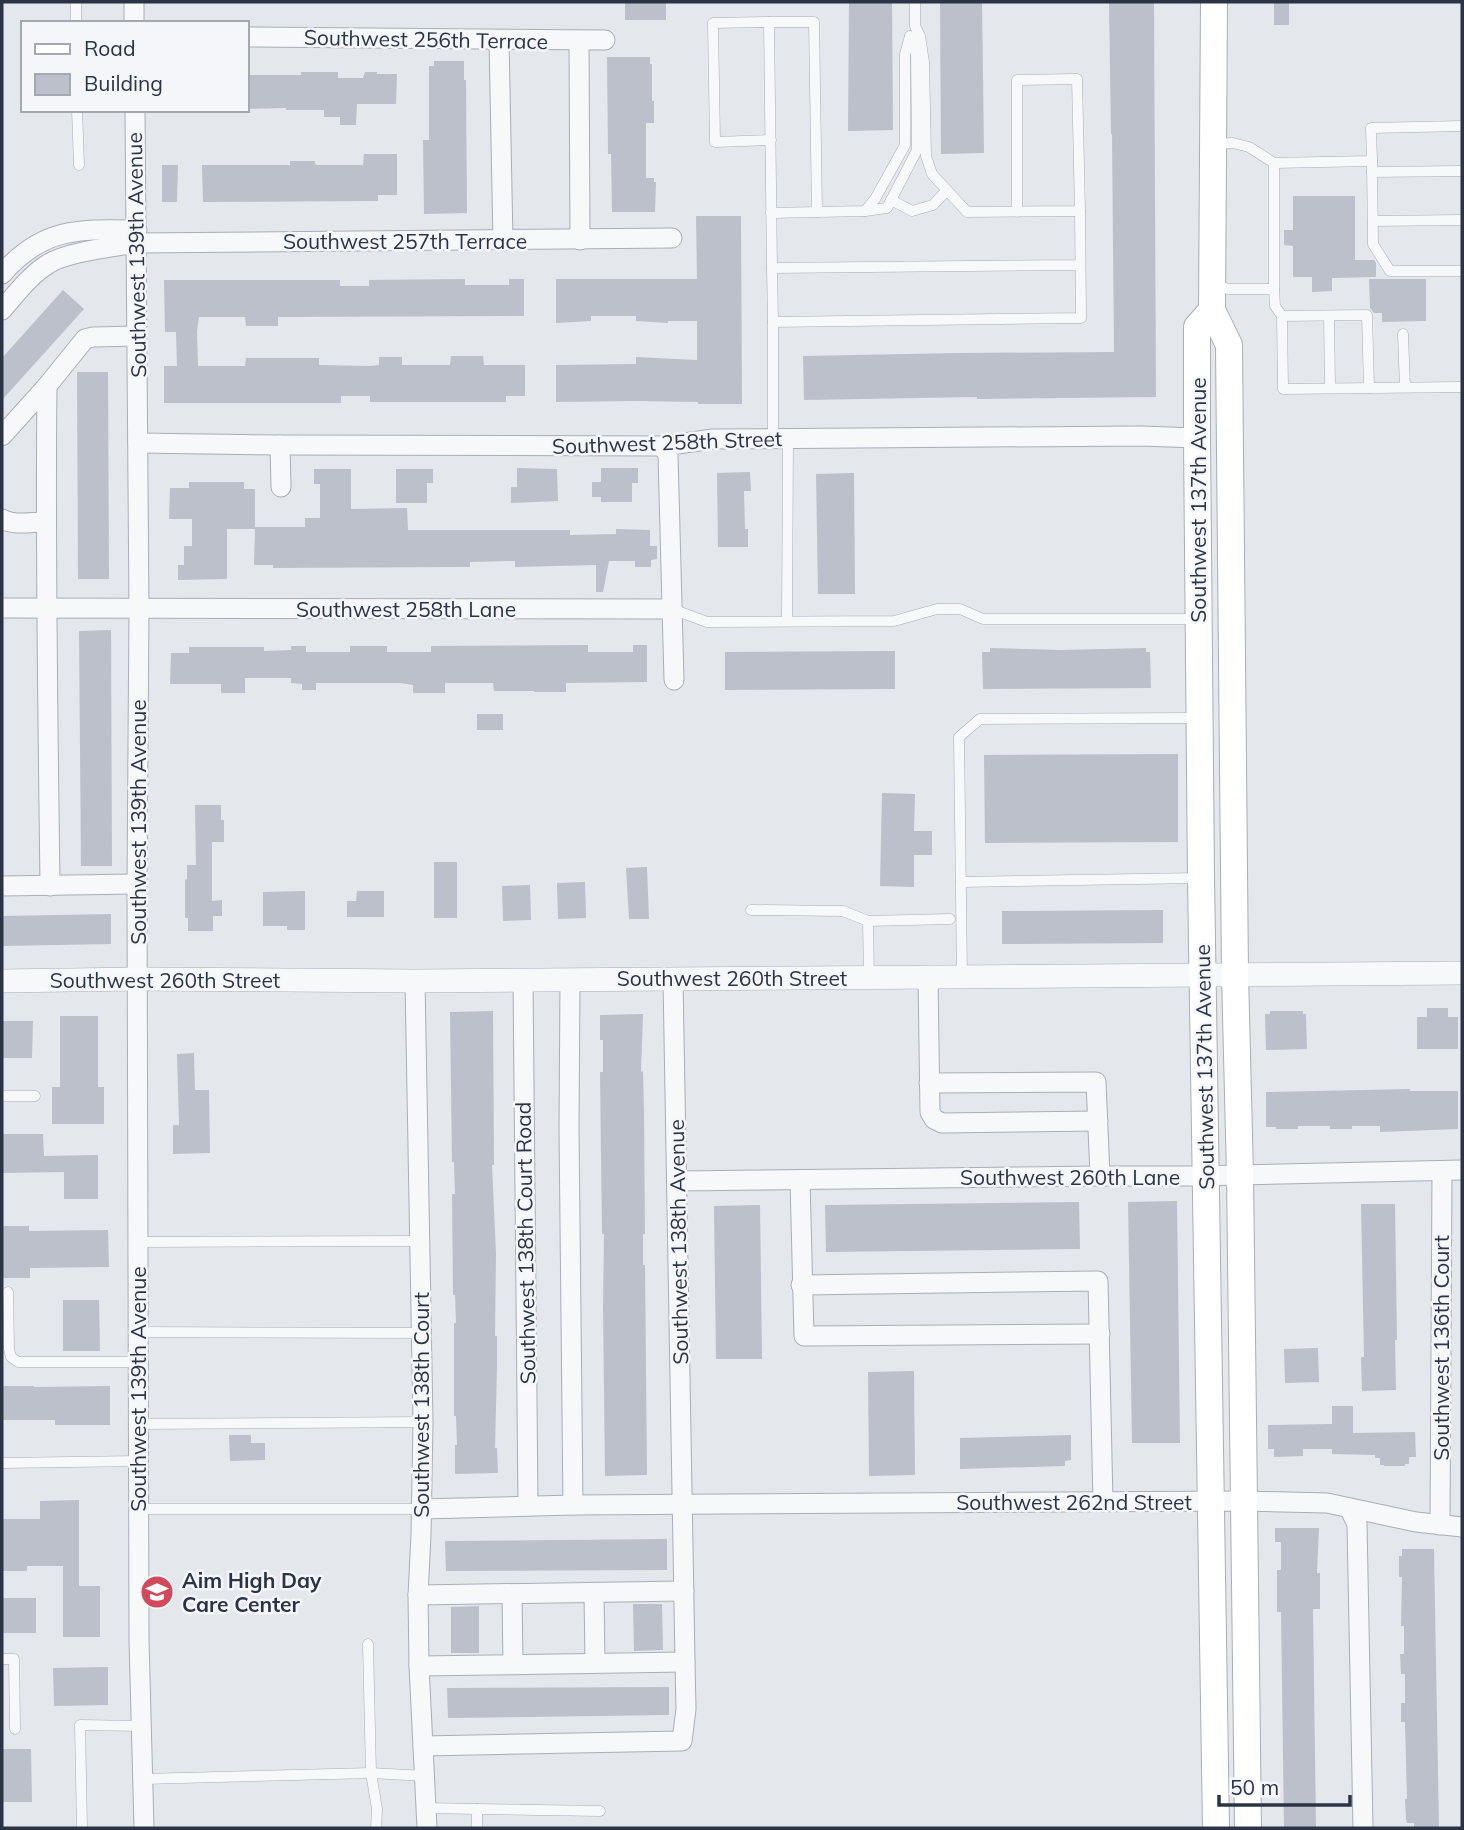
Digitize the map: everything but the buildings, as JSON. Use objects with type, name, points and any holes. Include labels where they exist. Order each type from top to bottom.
[{"type":"main road","name":"Southwest 137th Avenue","points":[[1214,2],[1211,297],[1229,345],[1248,1828]]},
{"type":"main road","name":"Southwest 137th Avenue","points":[[1211,297],[1198,327],[1197,438],[1216,1828]]},
{"type":"street","points":[[134,2],[134,21]]},
{"type":"street","name":"Southwest 256th Terrace","points":[[248,37],[606,40]]},
{"type":"street","points":[[499,40],[503,241]]},
{"type":"street","points":[[579,40],[580,240]]},
{"type":"street","name":"Southwest 139th Avenue","points":[[135,112],[139,609],[138,1461],[144,1828]]},
{"type":"street","points":[[2,274],[28,249],[66,233],[90,229],[137,236]]},
{"type":"street","points":[[2,310],[31,277],[50,262],[137,236]]},
{"type":"street","name":"Southwest 257th Terrace","points":[[137,236],[503,241],[672,238]]},
{"type":"street","points":[[2,436],[85,339],[138,336]]},
{"type":"street","points":[[47,386],[45,522],[50,886]]},
{"type":"street","name":"Southwest 258th Street","points":[[138,443],[663,446],[713,439],[1142,436],[1197,438]]},
{"type":"street","points":[[280,445],[281,487]]},
{"type":"street","points":[[663,446],[668,455],[674,680]]},
{"type":"street","points":[[2,519],[16,523],[45,522]]},
{"type":"street","name":"Southwest 258th Lane","points":[[2,608],[672,609]]},
{"type":"street","points":[[2,886],[137,884]]},
{"type":"street","name":"Southwest 260th Street","points":[[2,981],[415,981],[1462,973]]},
{"type":"street","points":[[928,977],[930,1112],[934,1119],[942,1123],[1098,1121]]},
{"type":"street","name":"Southwest 138th Avenue","points":[[423,1746],[682,1741],[686,1709],[673,979]]},
{"type":"street","name":"Southwest 138th Court Road","points":[[523,980],[528,1506]]},
{"type":"street","points":[[570,980],[573,1505]]},
{"type":"street","name":"Southwest 138th Court","points":[[415,981],[423,1422],[418,1595],[419,1666],[427,1828]]},
{"type":"street","points":[[929,1083],[1096,1082],[1100,1175]]},
{"type":"street","name":"Southwest 260th Lane","points":[[677,1181],[1206,1176],[1462,1170]]},
{"type":"street","name":"Southwest 136th Court","points":[[1440,1525],[1442,1171]]},
{"type":"street","points":[[800,1180],[804,1335],[1100,1334]]},
{"type":"street","points":[[802,1285],[1098,1281],[1103,1502]]},
{"type":"street","name":"Southwest 262nd Street","points":[[421,1509],[573,1505],[1244,1501],[1326,1503],[1416,1522],[1462,1527]]},
{"type":"street","points":[[1349,1508],[1357,1524],[1363,1828]]},
{"type":"street","points":[[418,1595],[684,1591]]},
{"type":"street","points":[[594,1592],[595,1663]]},
{"type":"street","points":[[512,1594],[513,1664]]},
{"type":"street","points":[[419,1666],[685,1662]]},
{"type":"lane","points":[[76,2],[76,21]]},
{"type":"lane","points":[[915,2],[915,26],[920,36],[924,62],[926,156],[932,174],[967,212],[1080,211]]},
{"type":"lane","points":[[769,22],[773,322],[787,621]]},
{"type":"lane","points":[[771,141],[715,142],[713,23],[814,22],[817,212]]},
{"type":"lane","points":[[865,211],[876,199],[905,145],[905,54],[909,36],[915,26]]},
{"type":"lane","points":[[771,213],[887,208],[918,150],[916,54],[909,36]]},
{"type":"lane","points":[[773,322],[1081,318],[1077,79],[1017,80],[1017,212]]},
{"type":"lane","points":[[77,112],[79,165]]},
{"type":"lane","points":[[1462,126],[1371,128],[1373,244],[1390,271],[1462,271]]},
{"type":"lane","points":[[1213,145],[1239,144],[1249,147],[1274,163],[1462,171]]},
{"type":"lane","points":[[1274,163],[1274,289],[1275,306],[1282,316],[1283,389],[1462,387]]},
{"type":"lane","points":[[891,200],[912,211],[933,205],[947,190]]},
{"type":"lane","points":[[1373,221],[1462,220]]},
{"type":"lane","points":[[772,268],[1080,265]]},
{"type":"lane","points":[[1211,297],[1229,289],[1274,289]]},
{"type":"lane","points":[[1282,316],[1367,315],[1369,388]]},
{"type":"lane","points":[[1329,316],[1330,388]]},
{"type":"lane","points":[[1403,334],[1405,387]]},
{"type":"lane","points":[[672,609],[707,622],[894,621],[937,609],[960,609],[983,619],[1199,619]]},
{"type":"lane","points":[[962,976],[959,737],[980,719],[1201,718]]},
{"type":"lane","points":[[961,882],[1201,878]]},
{"type":"lane","points":[[751,910],[843,911],[868,921],[950,919]]},
{"type":"lane","points":[[868,921],[869,977]]},
{"type":"lane","points":[[2,1096],[35,1096]]},
{"type":"lane","points":[[138,1242],[420,1241]]},
{"type":"lane","points":[[8,1292],[9,1349],[11,1357],[18,1362],[138,1362]]},
{"type":"lane","points":[[138,1332],[421,1333]]},
{"type":"lane","points":[[138,1424],[423,1422]]},
{"type":"lane","points":[[2,1463],[138,1461]]},
{"type":"lane","points":[[139,1510],[421,1509]]},
{"type":"lane","points":[[368,1644],[371,1773],[377,1809],[376,1828]]},
{"type":"lane","points":[[2,1659],[14,1659],[15,1730]]},
{"type":"lane","points":[[82,1828],[80,1725],[141,1726]]},
{"type":"lane","points":[[142,1779],[371,1773],[425,1776]]},
{"type":"lane","points":[[427,1808],[600,1811]]},
{"type":"lane","points":[[477,1809],[477,1828]]},
{"type":"place","name":"Aim High Day Care Center","points":[[157,1592]]}]
